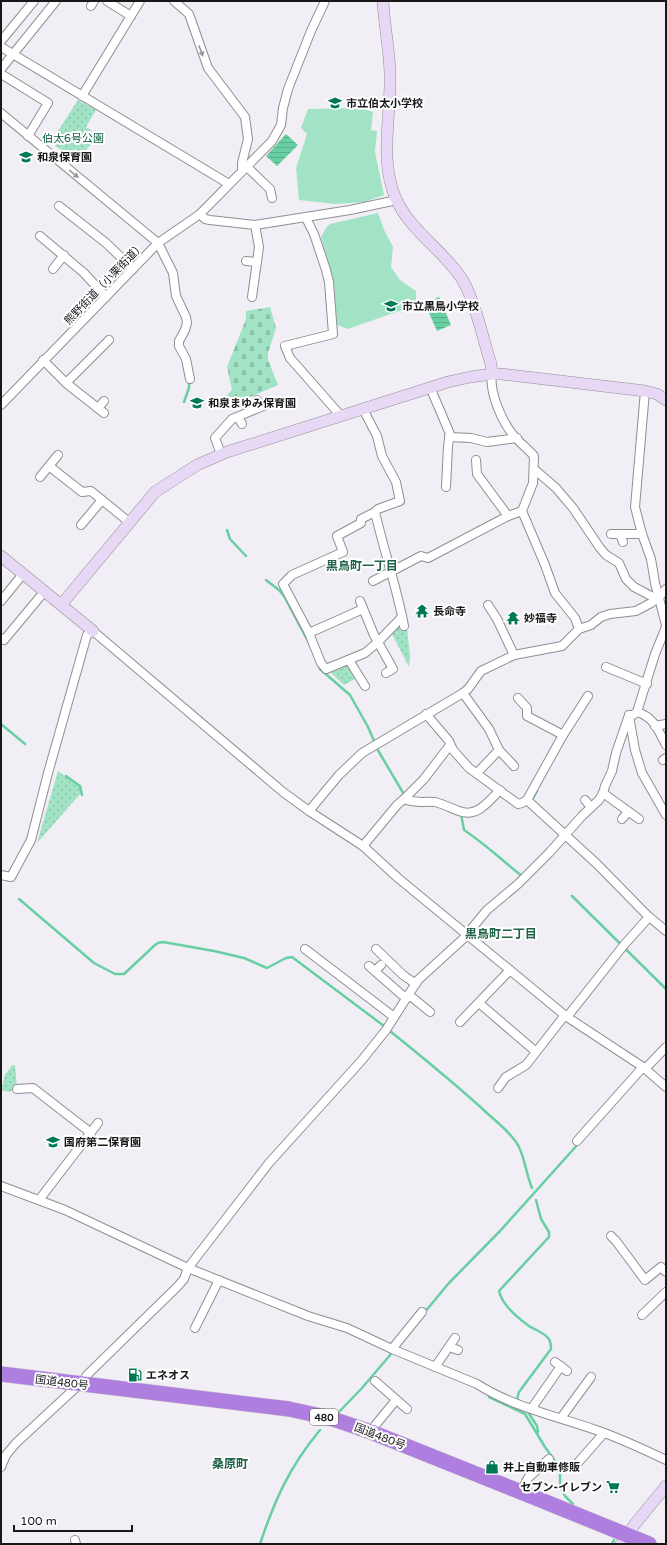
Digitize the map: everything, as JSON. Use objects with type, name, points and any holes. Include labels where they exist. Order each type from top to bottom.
[{"type":"highway","name":"国道480号","points":[[1,1374],[289,1410],[330,1418],[371,1432],[522,1492],[624,1539],[649,1544]]},
{"type":"street","points":[[1,42],[34,1]]},
{"type":"street","points":[[1,69],[56,1]]},
{"type":"street","points":[[107,1],[131,16]]},
{"type":"street","points":[[82,96],[140,1]]},
{"type":"street","points":[[174,1],[189,14],[208,68],[245,117],[248,139],[242,164],[262,187],[270,189],[272,198]]},
{"type":"street","name":"熊野街道（小栗街道）","points":[[1,405],[158,243],[200,214],[272,141],[278,132],[288,89],[310,31],[325,1]]},
{"type":"street","points":[[383,1],[390,74],[386,160],[389,177],[396,200],[412,223],[452,267],[466,286],[492,374],[490,382],[494,397],[503,418],[517,438],[534,456],[533,483],[522,511],[555,593],[574,618],[579,629]]},
{"type":"street","points":[[1,47],[229,184]]},
{"type":"street","points":[[1,74],[48,103],[28,136]]},
{"type":"street","points":[[1,113],[158,243],[169,264],[176,296],[186,317],[186,330],[179,341],[179,346],[186,359],[190,378]]},
{"type":"street","points":[[200,214],[210,220],[254,226],[356,209],[396,200]]},
{"type":"street","points":[[59,206],[76,214],[108,241],[133,269]]},
{"type":"street","points":[[306,218],[314,234],[329,282],[333,334],[285,346],[290,358],[341,416]]},
{"type":"street","points":[[252,297],[259,247],[254,226]]},
{"type":"street","points":[[40,236],[84,273],[106,297]]},
{"type":"street","points":[[53,269],[64,255]]},
{"type":"street","points":[[246,261],[257,262]]},
{"type":"street","points":[[66,382],[94,349],[109,340]]},
{"type":"street","points":[[43,360],[66,382],[101,411],[104,401]]},
{"type":"street","points":[[61,605],[155,492],[197,465],[221,454],[430,387],[457,380],[492,374],[548,379],[645,391],[657,394],[666,400]]},
{"type":"street","points":[[430,387],[450,434],[443,466],[446,487]]},
{"type":"street","points":[[1,1467],[6,1455],[16,1442],[79,1384],[178,1286],[184,1279],[188,1268],[269,1163],[362,1060],[386,1030],[416,984],[467,934],[487,910],[518,884],[549,853],[588,804],[599,800],[603,794],[612,771],[616,753],[647,684],[655,654],[666,626],[655,583],[651,559],[634,507],[645,391]]},
{"type":"street","points":[[221,454],[215,438],[232,419],[240,420],[262,404]]},
{"type":"street","points":[[363,409],[377,436],[379,458],[396,482],[400,501],[361,518],[361,523],[337,536],[343,552],[292,575],[283,584],[309,633],[321,663],[326,669],[365,653],[402,617]]},
{"type":"street","points":[[450,437],[471,438],[487,442],[517,438]]},
{"type":"street","points":[[40,477],[58,456]]},
{"type":"street","points":[[476,460],[477,474],[508,516]]},
{"type":"street","points":[[49,466],[82,492],[91,491],[129,522]]},
{"type":"street","points":[[534,469],[556,488],[573,508],[600,548],[606,555],[619,563],[626,579],[634,587],[655,598],[659,597]]},
{"type":"street","points":[[81,525],[102,500]]},
{"type":"street","points":[[373,581],[421,556],[428,558],[508,516],[522,511]]},
{"type":"street","points":[[376,512],[382,541],[392,571],[404,626]]},
{"type":"street","points":[[611,534],[642,534]]},
{"type":"street","points":[[620,534],[623,542]]},
{"type":"street","points":[[1,556],[283,792],[309,811],[363,846],[398,878],[566,1016],[644,1068],[666,1086]]},
{"type":"street","points":[[1,601],[23,574]]},
{"type":"street","points":[[309,811],[339,775],[362,753],[468,689],[481,671],[514,655],[562,646],[579,629],[591,625],[601,617],[610,614],[636,611],[651,603],[666,589]]},
{"type":"street","points":[[1,638],[4,640],[44,592]]},
{"type":"street","points":[[309,633],[361,605],[374,635],[393,669],[386,673]]},
{"type":"street","points":[[488,605],[514,655]]},
{"type":"street","points":[[1,875],[11,877],[31,840],[48,773],[87,635],[92,631]]},
{"type":"street","points":[[349,660],[360,683]]},
{"type":"street","points":[[606,667],[647,684]]},
{"type":"street","points":[[462,693],[489,730],[499,750],[514,766]]},
{"type":"street","points":[[426,714],[449,741],[453,750],[469,768],[518,804],[527,800],[563,736],[588,696]]},
{"type":"street","points":[[518,698],[527,708],[527,716],[563,736]]},
{"type":"street","points":[[633,713],[645,714],[650,718],[666,745]]},
{"type":"street","points":[[633,713],[635,750],[642,773],[666,815]]},
{"type":"street","points":[[655,726],[666,724]]},
{"type":"street","points":[[363,846],[397,805],[424,779],[450,745]]},
{"type":"street","points":[[477,773],[499,750]]},
{"type":"street","points":[[404,799],[414,803],[435,802],[460,812],[470,814],[477,811],[500,790]]},
{"type":"street","points":[[603,794],[639,819]]},
{"type":"street","points":[[527,800],[597,864],[649,917],[666,931]]},
{"type":"street","points":[[622,819],[628,812]]},
{"type":"street","points":[[498,1088],[506,1077],[526,1066],[535,1052],[649,917]]},
{"type":"street","points":[[376,949],[403,975],[416,984]]},
{"type":"street","points":[[311,950],[337,968],[394,1017]]},
{"type":"street","points":[[375,967],[402,995],[413,998],[430,1012]]},
{"type":"street","points":[[460,1022],[510,970]]},
{"type":"street","points":[[479,1003],[535,1052]]},
{"type":"street","points":[[577,1141],[644,1068],[666,1047]]},
{"type":"street","points":[[16,1089],[33,1088],[91,1133]]},
{"type":"street","points":[[39,1200],[98,1123]]},
{"type":"street","points":[[1,1186],[65,1210],[188,1268],[308,1316],[347,1328],[392,1349],[477,1384],[490,1392],[522,1406],[532,1408],[604,1433],[642,1448],[666,1460]]},
{"type":"street","points":[[611,1236],[624,1245],[638,1264],[645,1280],[661,1267],[666,1272]]},
{"type":"street","points":[[195,1328],[219,1280]]},
{"type":"street","points":[[642,1315],[657,1305],[666,1292]]},
{"type":"street","points":[[392,1349],[422,1312]]},
{"type":"street","points":[[435,1367],[455,1338]]},
{"type":"street","points":[[449,1347],[458,1350]]},
{"type":"street","points":[[532,1408],[548,1391],[561,1366]]},
{"type":"street","points":[[560,1418],[591,1377]]},
{"type":"street","points":[[375,1382],[407,1409]]},
{"type":"street","points":[[371,1432],[396,1400]]},
{"type":"street","points":[[575,1466],[604,1433]]},
{"type":"street","points":[[522,1492],[528,1478],[549,1459]]},
{"type":"street","points":[[624,1539],[666,1486]]},
{"type":"green space","name":"伯太6号公園","points":[[78,100],[96,110],[86,127],[98,135],[76,163],[51,142]]},
{"type":"green space","points":[[362,108],[373,112],[371,130],[377,131],[375,152],[384,195],[364,202],[335,204],[299,200],[296,168],[307,134],[301,128],[308,109]]},
{"type":"green space","points":[[378,213],[384,230],[393,247],[391,267],[400,280],[416,291],[416,305],[348,329],[337,325],[334,283],[321,237],[330,224]]},
{"type":"green space","points":[[270,307],[276,328],[268,353],[268,360],[278,385],[234,404],[227,395],[232,390],[227,367],[246,319],[246,311]]},
{"type":"green space","points":[[400,626],[407,627],[410,656],[409,667],[392,634]]},
{"type":"green space","points":[[346,665],[349,666],[355,676],[355,679],[344,685],[330,672]]},
{"type":"green space","points":[[58,771],[80,787],[81,793],[37,843]]},
{"type":"green space","points":[[12,1065],[15,1065],[17,1087],[12,1088],[12,1091],[10,1092],[1,1090],[5,1075]]},
{"type":"shaded area","points":[[286,134],[298,145],[277,166],[266,156]]},
{"type":"shaded area","points":[[439,297],[451,325],[437,331],[425,304]]},
{"type":"waterway","points":[[184,402],[189,388],[189,381]]},
{"type":"waterway","points":[[227,530],[230,539],[246,556]]},
{"type":"waterway","points":[[266,580],[284,596],[310,645]]},
{"type":"waterway","points":[[319,666],[320,669],[350,695],[375,743]]},
{"type":"waterway","points":[[1,724],[25,744]]},
{"type":"waterway","points":[[376,747],[405,796]]},
{"type":"waterway","points":[[66,776],[80,786],[82,795]]},
{"type":"waterway","points":[[532,800],[537,791]]},
{"type":"waterway","points":[[461,814],[464,830],[522,876]]},
{"type":"waterway","points":[[572,896],[666,989]]},
{"type":"waterway","points":[[19,899],[94,963],[115,974],[124,974],[155,945],[163,942],[244,958],[267,968],[286,958],[292,957],[384,1026]]},
{"type":"waterway","points":[[390,1031],[440,1072],[512,1136],[520,1150],[532,1188]]},
{"type":"waterway","points":[[424,1313],[449,1283],[500,1231],[579,1143]]},
{"type":"waterway","points":[[519,1401],[517,1399],[519,1392],[551,1349],[551,1343],[546,1336],[529,1326],[511,1311],[503,1301],[499,1291],[549,1237],[549,1232],[541,1219],[536,1200]]},
{"type":"waterway","points":[[337,1414],[391,1354]]},
{"type":"waterway","points":[[489,1397],[525,1414],[560,1468],[560,1487],[565,1496],[573,1504]]},
{"type":"waterway","points":[[528,1412],[537,1426],[538,1432]]},
{"type":"waterway","points":[[260,1544],[271,1512],[284,1484],[309,1443],[320,1430]]},
{"type":"waterway","points":[[612,1544],[614,1540]]},
{"type":"place","name":"市立伯太小学校","points":[[335,103]]},
{"type":"place","name":"和泉保育園","points":[[26,157]]},
{"type":"place","name":"市立黒鳥小学校","points":[[391,306]]},
{"type":"place","name":"和泉まゆみ保育園","points":[[197,403]]},
{"type":"place","name":"長命寺","points":[[422,611]]},
{"type":"place","name":"妙福寺","points":[[513,618]]},
{"type":"place","name":"国府第二保育園","points":[[53,1142]]},
{"type":"place","name":"エネオス","points":[[135,1375]]},
{"type":"place","name":"井上自動車修販","points":[[492,1467]]},
{"type":"place","name":"セブン-イレブン","points":[[613,1487]]},
{"type":"district","name":"黒鳥町一丁目","points":[[362,566]]},
{"type":"district","name":"黒鳥町二丁目","points":[[501,934]]},
{"type":"district","name":"桑原町","points":[[230,1464]]}]
